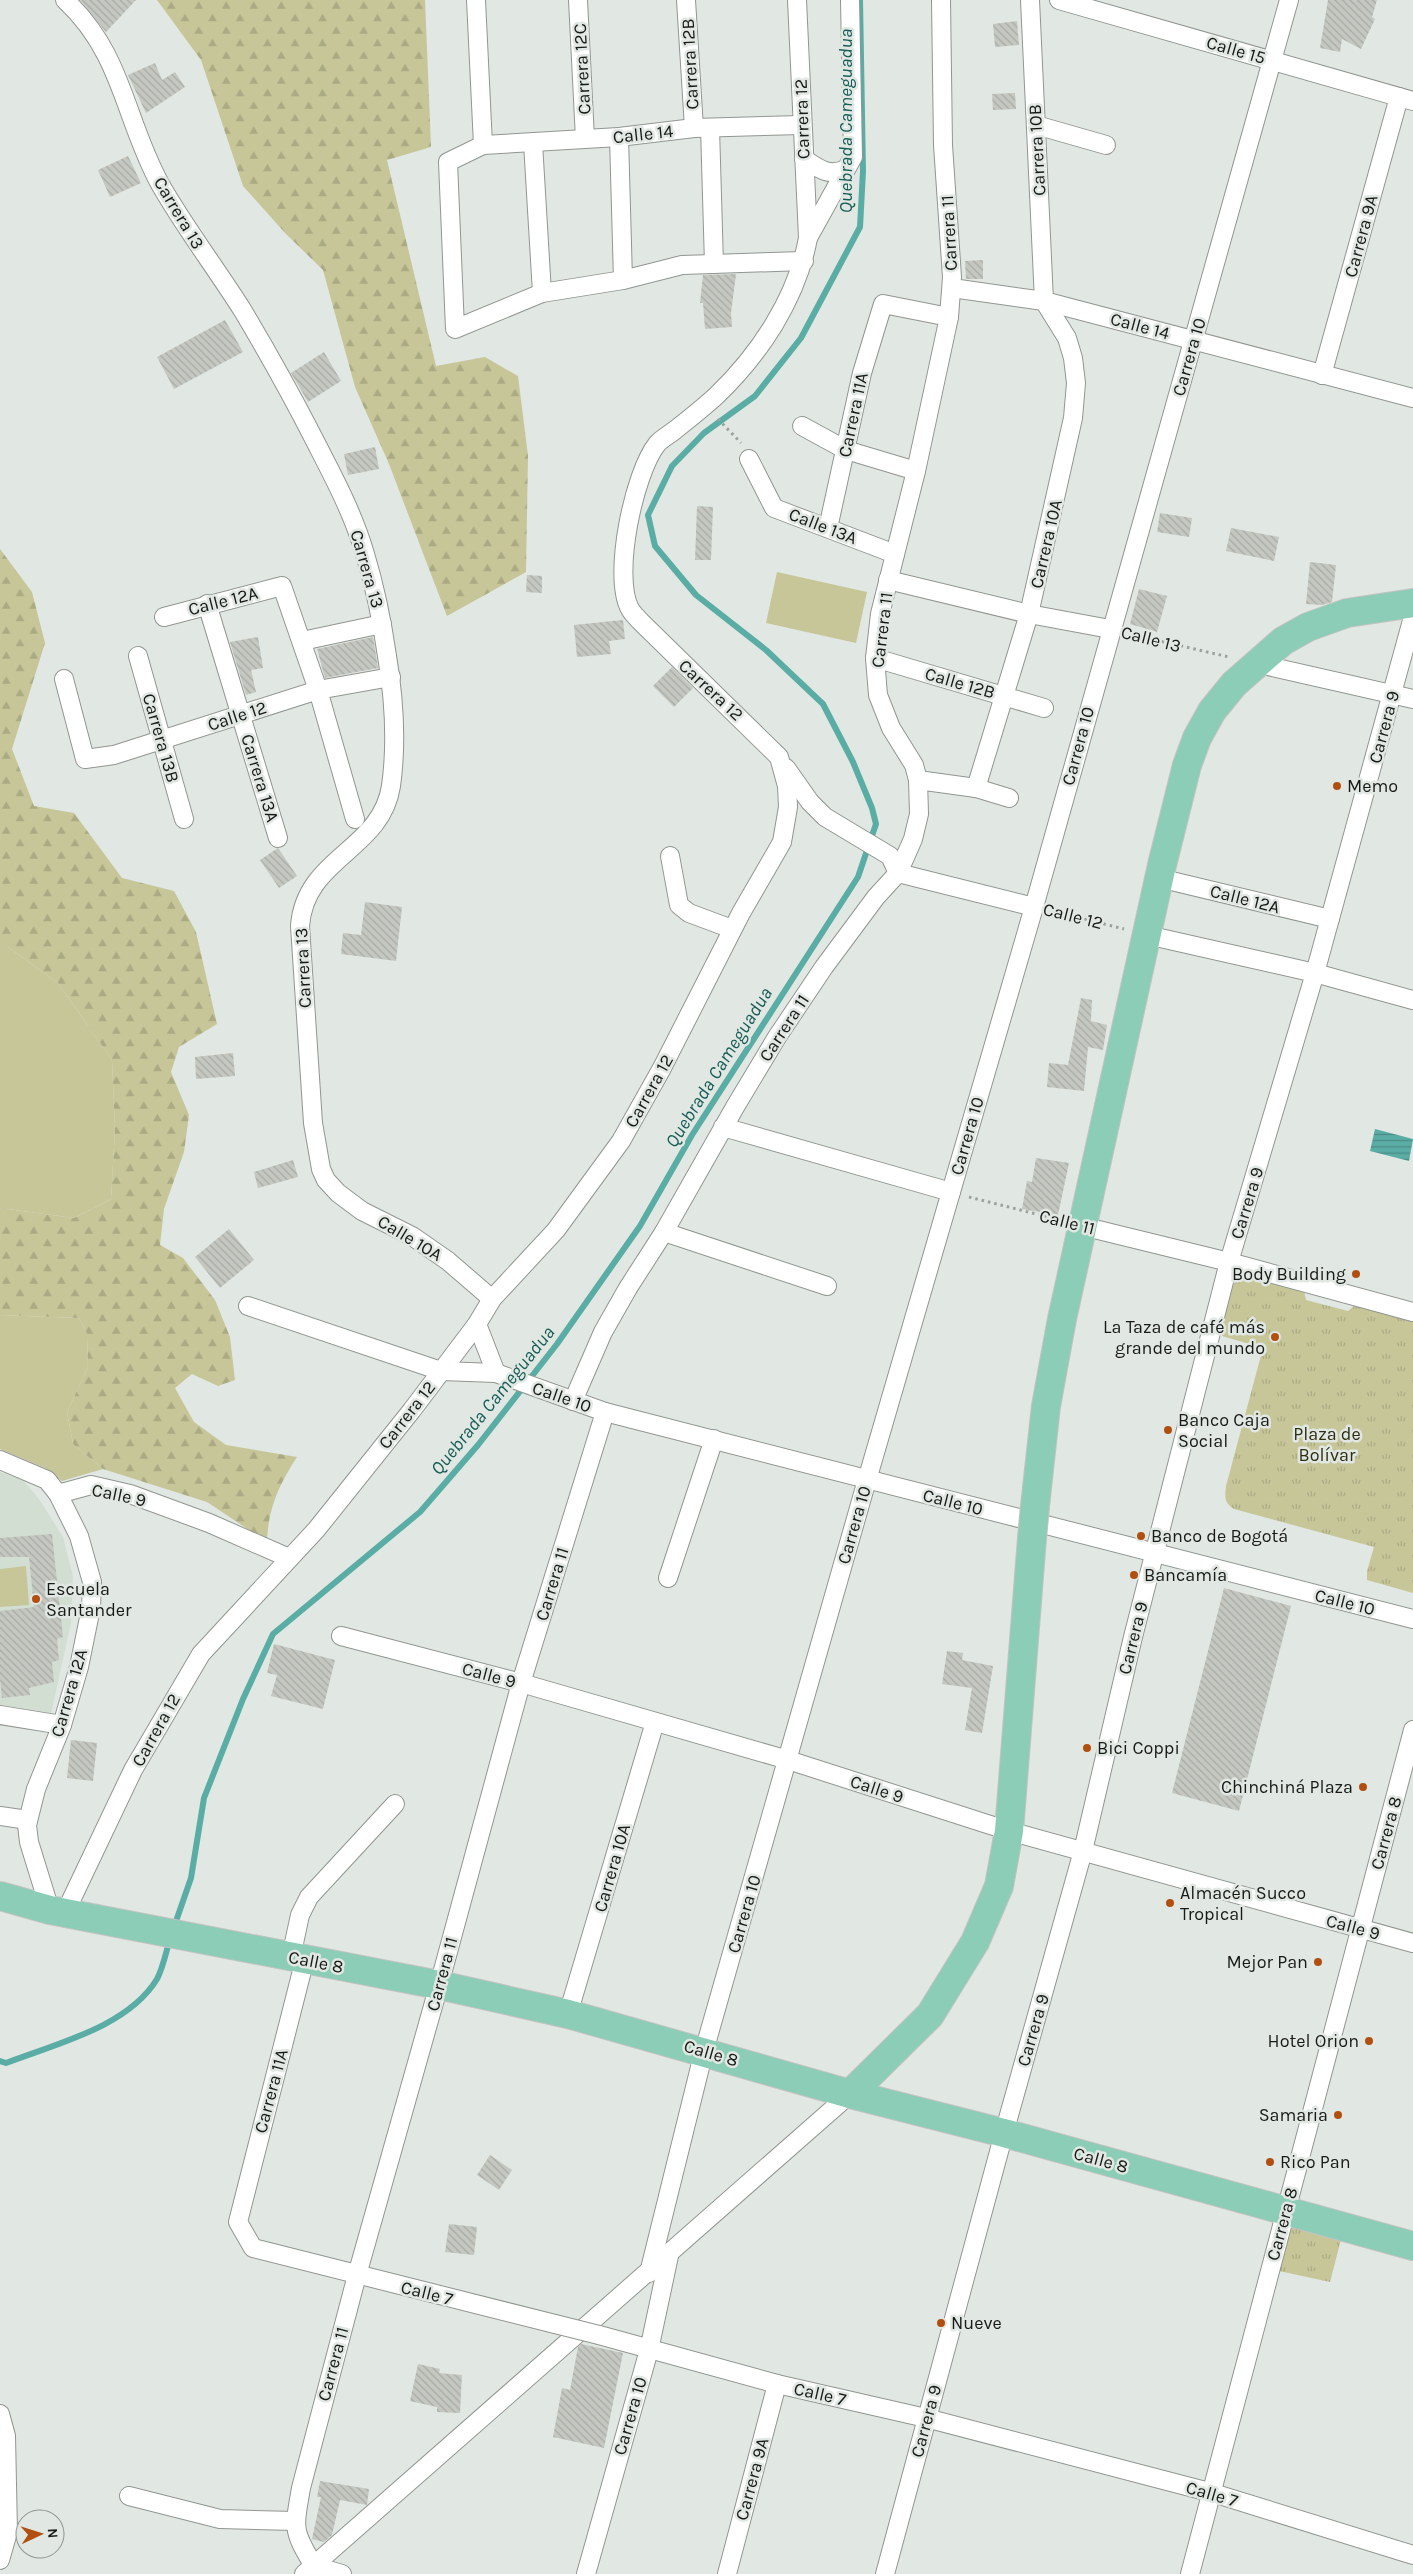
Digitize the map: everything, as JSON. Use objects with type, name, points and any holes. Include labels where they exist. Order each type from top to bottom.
[{"type":"main road","points":[[850,2094],[930,2015],[975,1942],[999,1886],[1009,1831],[1032,1538],[1046,1406],[1082,1226],[1186,765],[1197,738],[1218,704],[1234,684],[1283,641],[1330,618],[1370,608],[1413,603]]},
{"type":"main road","name":"Calle 8","points":[[0,1896],[57,1911],[440,1985],[568,2014],[704,2051],[850,2094],[1004,2133],[1413,2246]]},
{"type":"street","name":"Carrera 13","points":[[65,0],[91,28],[109,56],[153,171],[196,244],[242,309],[286,384],[330,469],[349,510],[365,552],[382,624],[391,677],[394,717],[393,753],[387,802],[380,818],[321,875],[301,907],[300,926],[313,1123],[317,1155],[326,1180]]},
{"type":"street","points":[[476,0],[483,145],[448,162],[455,329],[542,293],[623,280],[682,265],[804,261]]},
{"type":"street","name":"Carrera 12C","points":[[578,0],[585,138]]},
{"type":"street","name":"Carrera 12B","points":[[686,0],[702,128],[714,264]]},
{"type":"street","name":"Carrera 12","points":[[57,1911],[133,1770],[201,1654],[316,1530],[477,1324],[492,1299],[556,1230],[621,1141],[662,1068],[732,929],[782,842],[788,807],[787,786],[780,757],[642,624],[630,609],[622,570],[626,532],[645,467],[657,444],[716,396],[745,366],[791,294],[804,261],[808,238],[797,0]]},
{"type":"street","name":"Carrera 12","points":[[808,238],[853,157],[850,0]]},
{"type":"street","name":"Carrera 11","points":[[573,1400],[603,1332],[628,1288],[664,1232],[723,1126],[776,1037],[824,967],[876,897],[898,873],[913,839],[919,814],[918,780],[914,765],[891,728],[878,695],[875,658],[880,614],[916,471],[949,317],[952,288],[951,240],[943,136],[941,0]]},
{"type":"street","name":"Carrera 10B","points":[[1030,0],[1044,301]]},
{"type":"street","name":"Calle 15","points":[[1060,0],[1110,7],[1272,61],[1406,99]]},
{"type":"street","name":"Carrera 10","points":[[650,2273],[704,2051],[867,1480],[1034,907],[1110,629],[1194,340],[1289,0]]},
{"type":"street","name":"Carrera 9A","points":[[1322,374],[1406,99]]},
{"type":"street","points":[[1036,125],[1106,145]]},
{"type":"street","name":"Calle 14","points":[[483,145],[619,137],[702,128],[802,126]]},
{"type":"street","points":[[619,137],[623,280]]},
{"type":"street","points":[[532,142],[542,293]]},
{"type":"street","points":[[804,159],[824,172],[836,174],[846,169]]},
{"type":"street","name":"Calle 14","points":[[952,288],[1044,301],[1413,398]]},
{"type":"street","name":"Carrera 10A","points":[[976,788],[1029,614],[1073,418],[1076,383],[1073,358],[1067,338],[1044,301]]},
{"type":"street","name":"Carrera 11A","points":[[828,528],[862,373],[883,304],[949,317]]},
{"type":"street","points":[[802,426],[846,450],[916,471]]},
{"type":"street","name":"Calle 13A","points":[[750,459],[774,508],[895,554]]},
{"type":"street","name":"Calle 13","points":[[888,580],[1029,614],[1110,629]]},
{"type":"street","name":"Calle 12A","points":[[164,617],[207,604],[282,586],[302,641]]},
{"type":"street","name":"Carrera 13A","points":[[207,604],[278,838]]},
{"type":"street","name":"Carrera 9","points":[[885,2574],[1004,2133],[1083,1851],[1154,1554],[1229,1262],[1315,973],[1413,617]]},
{"type":"street","points":[[355,819],[302,641],[382,624]]},
{"type":"street","name":"Carrera 13B","points":[[138,656],[184,819]]},
{"type":"street","name":"Calle 12B","points":[[875,658],[1044,708]]},
{"type":"street","points":[[1256,663],[1413,699]]},
{"type":"street","name":"Calle 12","points":[[64,679],[85,759],[114,755],[318,690],[391,677]]},
{"type":"street","points":[[780,757],[810,802],[825,817],[862,837],[890,856],[898,873]]},
{"type":"street","points":[[918,780],[976,788],[1009,798]]},
{"type":"street","points":[[670,856],[679,905],[689,913],[732,929]]},
{"type":"street","name":"Calle 12","points":[[898,873],[1034,907]]},
{"type":"street","name":"Calle 12A","points":[[1159,878],[1330,919]]},
{"type":"street","points":[[1147,935],[1315,973],[1413,1000]]},
{"type":"street","points":[[723,1126],[951,1192]]},
{"type":"street","name":"Calle 10A","points":[[326,1180],[338,1193],[362,1211],[412,1236],[448,1261],[492,1299]]},
{"type":"street","name":"Calle 11","points":[[1082,1226],[1229,1262],[1413,1312]]},
{"type":"street","points":[[664,1232],[827,1286]]},
{"type":"street","name":"Calle 10","points":[[248,1306],[441,1370],[496,1373],[605,1412],[1413,1619]]},
{"type":"street","points":[[477,1324],[496,1373]]},
{"type":"street","name":"Carrera 11","points":[[296,2530],[301,2488],[356,2275],[440,1985],[521,1683],[605,1412]]},
{"type":"street","points":[[668,1578],[714,1439]]},
{"type":"street","name":"Carrera 12A","points":[[0,1460],[47,1480],[58,1494],[79,1536],[92,1582],[91,1608],[79,1667],[62,1725],[36,1789],[28,1820],[29,1842],[57,1911]]},
{"type":"street","name":"Calle 9","points":[[58,1494],[91,1486],[130,1494],[209,1523],[289,1558]]},
{"type":"street","name":"Calle 9","points":[[342,1636],[521,1683],[788,1760],[1009,1831],[1413,1943]]},
{"type":"street","points":[[0,1715],[62,1725]]},
{"type":"street","name":"Carrera 10A","points":[[568,2014],[655,1722]]},
{"type":"street","name":"Carrera 8","points":[[1190,2574],[1213,2493],[1413,1730]]},
{"type":"street","name":"Carrera 11A","points":[[238,2222],[298,1958],[300,1915],[309,1897],[396,1804]]},
{"type":"street","points":[[0,1816],[28,1820]]},
{"type":"street","points":[[309,2570],[650,2273],[850,2094]]},
{"type":"street","name":"Calle 7","points":[[238,2222],[253,2248],[598,2335],[777,2384],[926,2418],[1213,2493],[1413,2555]]},
{"type":"street","name":"Carrera 10","points":[[586,2574],[648,2350],[669,2256]]},
{"type":"street","name":"Carrera 9A","points":[[727,2574],[777,2384]]},
{"type":"street","points":[[0,2414],[3,2436],[4,2532],[0,2560]]},
{"type":"street","points":[[129,2496],[220,2519],[296,2530],[309,2570]]},
{"type":"street","points":[[309,2570],[342,2574]]},
{"type":"path","name":"Calle 13","points":[[1110,629],[1256,663]]},
{"type":"path","name":"Calle 12","points":[[1034,907],[1147,935]]},
{"type":"path","name":"Calle 11","points":[[951,1192],[1082,1226]]},
{"type":"shaded area","name":"Escuela Santander","points":[[0,1472],[23,1480],[39,1499],[63,1537],[73,1576],[71,1623],[51,1714],[0,1707]]},
{"type":"green space","points":[[157,0],[425,0],[431,147],[387,160],[436,366],[485,357],[518,376],[528,456],[526,572],[447,616],[389,464],[355,387],[323,270],[286,234],[243,186],[201,60]]},
{"type":"green space","points":[[0,549],[32,592],[45,643],[12,749],[34,806],[74,813],[122,878],[174,891],[196,932],[217,1024],[179,1047],[171,1072],[189,1115],[184,1152],[164,1209],[160,1245],[183,1258],[215,1300],[230,1337],[235,1380],[218,1386],[192,1374],[175,1388],[194,1422],[226,1445],[297,1457],[285,1477],[272,1508],[267,1542],[207,1502],[103,1469],[73,1444],[67,1412],[88,1367],[87,1334],[79,1318],[0,1315],[0,1208],[74,1218],[111,1199],[115,1129],[112,1060],[58,983],[8,947],[0,947]]},
{"type":"green space","points":[[777,572],[867,592],[856,643],[766,623]]},
{"type":"green space","points":[[0,947],[8,947],[58,983],[112,1060],[115,1129],[111,1199],[74,1218],[0,1208]]},
{"type":"green space","name":"Plaza de Bolívar","points":[[1245,1275],[1303,1287],[1306,1300],[1348,1311],[1360,1301],[1413,1314],[1413,1593],[1367,1580],[1367,1571],[1374,1547],[1234,1509],[1227,1502],[1225,1497],[1226,1486],[1263,1348],[1222,1336],[1223,1317],[1229,1293],[1236,1281]]},
{"type":"green space","points":[[0,1315],[79,1318],[87,1334],[88,1367],[67,1412],[73,1444],[103,1469],[62,1481],[45,1468],[0,1449]]},
{"type":"green space","points":[[26,1566],[29,1605],[0,1607],[0,1569]]},
{"type":"green space","points":[[1292,2214],[1344,2228],[1330,2282],[1279,2271]]},
{"type":"water","points":[[1375,1129],[1413,1139],[1409,1161],[1370,1151]]},
{"type":"building","points":[[80,0],[136,0],[106,32]]},
{"type":"building","points":[[1328,0],[1377,0],[1372,17],[1375,19],[1361,49],[1342,39],[1340,52],[1320,48]]},
{"type":"building","points":[[1017,21],[1019,45],[995,47],[993,24]]},
{"type":"building","points":[[155,63],[162,80],[175,72],[185,87],[146,113],[128,75]]},
{"type":"building","points":[[1015,93],[1016,109],[993,110],[992,94]]},
{"type":"building","points":[[128,156],[141,183],[110,197],[98,170]]},
{"type":"building","points":[[983,260],[983,279],[966,279],[965,261]]},
{"type":"building","points":[[736,274],[731,313],[732,327],[705,329],[703,303],[700,303],[703,275]]},
{"type":"building","points":[[225,320],[243,352],[174,389],[157,357]]},
{"type":"building","points":[[324,352],[341,381],[308,402],[291,373]]},
{"type":"building","points":[[375,447],[379,469],[348,475],[344,454]]},
{"type":"building","points":[[697,506],[713,507],[711,560],[695,560]]},
{"type":"building","points":[[1160,513],[1192,518],[1189,537],[1157,532]]},
{"type":"building","points":[[1231,528],[1279,537],[1274,561],[1226,551]]},
{"type":"building","points":[[1310,562],[1336,565],[1332,602],[1322,605],[1306,604]]},
{"type":"building","points":[[527,575],[542,576],[542,593],[526,592]]},
{"type":"building","points":[[1139,589],[1167,596],[1157,632],[1130,624]]},
{"type":"building","points":[[623,620],[625,639],[609,641],[611,654],[577,657],[574,625]]},
{"type":"building","points":[[258,637],[263,668],[251,670],[256,692],[246,695],[230,642]]},
{"type":"building","points":[[373,637],[378,668],[325,678],[317,649]]},
{"type":"building","points":[[672,667],[693,688],[674,707],[653,686]]},
{"type":"building","points":[[278,848],[297,876],[279,888],[260,860]]},
{"type":"building","points":[[365,902],[402,907],[396,961],[341,954],[343,933],[361,935]]},
{"type":"building","points":[[1081,998],[1092,1000],[1091,1021],[1107,1025],[1103,1050],[1088,1047],[1084,1091],[1047,1087],[1049,1063],[1068,1065]]},
{"type":"building","points":[[233,1053],[235,1076],[196,1079],[195,1057]]},
{"type":"building","points":[[1036,1158],[1069,1163],[1058,1215],[1022,1209],[1027,1181],[1032,1182]]},
{"type":"building","points":[[293,1160],[298,1177],[258,1188],[254,1172]]},
{"type":"building","points":[[229,1229],[254,1260],[220,1288],[195,1257]]},
{"type":"building","points":[[52,1534],[63,1637],[57,1639],[59,1660],[52,1662],[54,1682],[29,1688],[30,1695],[2,1698],[0,1679],[0,1611],[34,1607],[29,1557],[0,1557],[0,1538]]},
{"type":"building","points":[[1224,1588],[1291,1606],[1239,1811],[1172,1793]]},
{"type":"building","points":[[274,1644],[335,1660],[323,1709],[271,1696],[277,1675],[267,1673]]},
{"type":"building","points":[[947,1651],[963,1653],[962,1660],[993,1666],[982,1733],[965,1730],[972,1688],[942,1684]]},
{"type":"building","points":[[71,1740],[97,1743],[93,1781],[67,1778]]},
{"type":"building","points":[[490,2155],[512,2170],[499,2190],[477,2175]]},
{"type":"building","points":[[449,2224],[477,2227],[474,2255],[445,2252]]},
{"type":"building","points":[[581,2344],[623,2353],[604,2448],[553,2437],[562,2388],[570,2390],[578,2347]]},
{"type":"building","points":[[418,2364],[440,2369],[439,2373],[462,2375],[460,2413],[437,2412],[437,2407],[410,2401]]},
{"type":"building","points":[[320,2481],[369,2489],[367,2505],[340,2500],[332,2535],[324,2542],[312,2539],[321,2497],[317,2497]]},
{"type":"waterway","name":"Quebrada Cameguadua","points":[[174,1927],[191,1878],[204,1798],[243,1699],[273,1634],[420,1512],[478,1445],[557,1344],[640,1226],[692,1135],[858,877],[876,824],[872,808],[853,762],[823,704],[766,650],[696,595],[655,546],[648,515],[672,466],[704,433],[755,396],[801,338],[860,227],[863,171],[860,0]]},
{"type":"waterway","name":"Quebrada Cameguadua","points":[[0,2061],[6,2063],[68,2041],[109,2022],[128,2010],[144,1996],[157,1979],[170,1939]]},
{"type":"place","name":"Memo","points":[[1337,786]]},
{"type":"place","name":"Body Building","points":[[1356,1274]]},
{"type":"place","name":"La Taza de café más grande del mundo","points":[[1275,1337]]},
{"type":"place","name":"Banco Caja Social","points":[[1168,1430]]},
{"type":"place","name":"Banco de Bogotá","points":[[1141,1536]]},
{"type":"place","name":"Bancamía","points":[[1134,1575]]},
{"type":"place","name":"Escuela Santander","points":[[36,1599]]},
{"type":"place","name":"Bici Coppi","points":[[1087,1748]]},
{"type":"place","name":"Chinchiná Plaza","points":[[1363,1787]]},
{"type":"place","name":"Almacén Succo Tropical","points":[[1170,1903]]},
{"type":"place","name":"Mejor Pan","points":[[1318,1962]]},
{"type":"place","name":"Hotel Orion","points":[[1369,2041]]},
{"type":"place","name":"Samaria","points":[[1338,2115]]},
{"type":"place","name":"Rico Pan","points":[[1270,2162]]},
{"type":"place","name":"Nueve","points":[[941,2323]]}]
